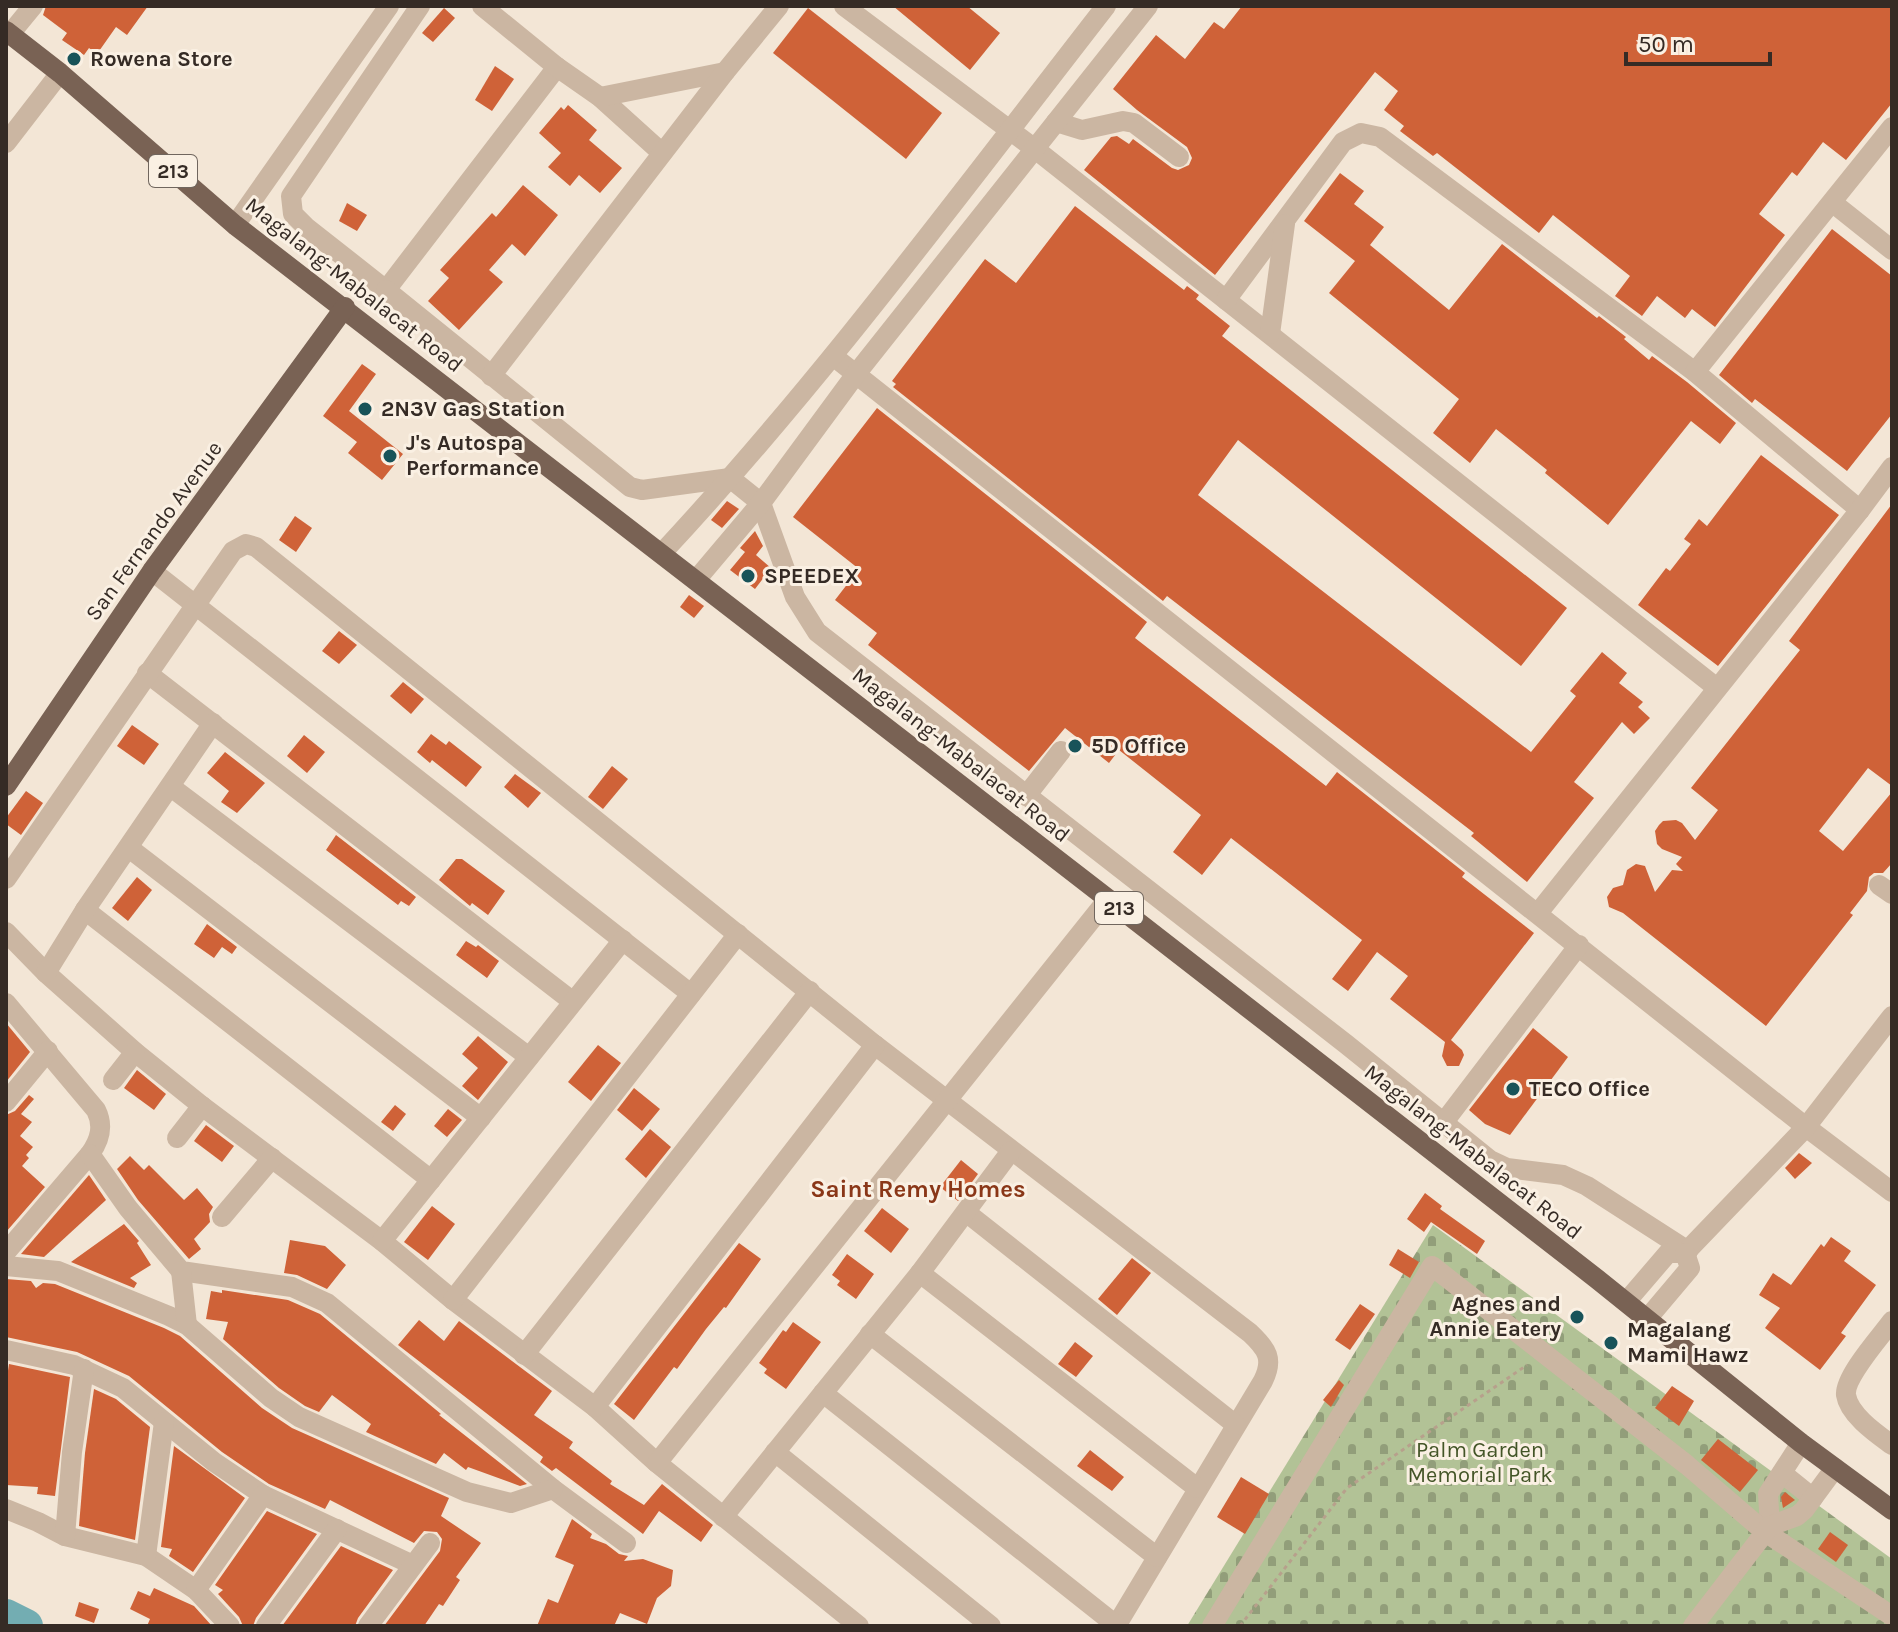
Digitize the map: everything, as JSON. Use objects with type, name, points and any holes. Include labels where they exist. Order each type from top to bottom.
[{"type":"main road","name":"Magalang-Mabalacat Road","points":[[8,32],[60,73],[235,225],[1108,899],[1626,1302],[1801,1443],[1892,1510]]},
{"type":"main road","name":"San Fernando Avenue","points":[[6,786],[152,571],[345,307]]},
{"type":"street","points":[[8,32],[33,6]]},
{"type":"street","points":[[235,225],[389,6]]},
{"type":"street","points":[[420,6],[291,196],[293,214],[630,487],[642,490],[730,478],[761,503],[795,597],[817,632],[1490,1160],[1507,1168],[1563,1175],[1575,1180],[1686,1252],[1690,1268],[1647,1319]]},
{"type":"street","points":[[482,6],[557,67],[600,97],[662,153]]},
{"type":"street","points":[[491,376],[779,6]]},
{"type":"street","points":[[844,6],[1035,149],[1717,688]]},
{"type":"street","points":[[662,553],[833,356],[1106,6]]},
{"type":"street","points":[[696,580],[761,503],[856,374],[1148,6]]},
{"type":"street","points":[[386,290],[557,67]]},
{"type":"street","points":[[600,97],[725,72]]},
{"type":"street","points":[[6,143],[60,73]]},
{"type":"street","points":[[1056,122],[1082,130],[1123,121],[1134,123],[1179,157]]},
{"type":"street","points":[[1695,372],[1892,127]]},
{"type":"street","points":[[1226,300],[1343,142],[1361,133],[1380,137],[1695,372],[1860,510]]},
{"type":"street","points":[[1833,203],[1892,250]]},
{"type":"street","points":[[1270,334],[1285,221]]},
{"type":"street","points":[[833,356],[1892,1192]]},
{"type":"street","points":[[1538,913],[1892,467]]},
{"type":"street","points":[[6,879],[233,551],[246,544],[256,547],[875,1045],[1250,1333],[1264,1347],[1270,1361],[1268,1371],[1116,1626],[823,1393]]},
{"type":"street","points":[[152,571],[691,994]]},
{"type":"street","points":[[147,673],[572,1001]]},
{"type":"street","points":[[46,973],[85,910],[213,723]]},
{"type":"street","points":[[1026,796],[1061,751]]},
{"type":"street","points":[[171,787],[529,1057]]},
{"type":"street","points":[[129,848],[481,1118]]},
{"type":"street","points":[[657,1463],[1108,899]]},
{"type":"street","points":[[85,910],[431,1180]]},
{"type":"street","points":[[6,932],[46,973],[135,1052],[595,1407],[657,1463],[859,1626]]},
{"type":"street","points":[[453,1300],[738,934]]},
{"type":"street","points":[[382,1241],[623,940]]},
{"type":"street","points":[[1444,1122],[1579,945]]},
{"type":"street","points":[[524,1355],[810,991]]},
{"type":"street","points":[[6,1003],[81,1090],[100,1117],[98,1142],[90,1154],[6,1252]]},
{"type":"street","points":[[1626,1302],[1668,1253],[1686,1252],[1806,1127],[1892,1016]]},
{"type":"street","points":[[595,1407],[875,1045]]},
{"type":"street","points":[[6,1102],[48,1051]]},
{"type":"street","points":[[113,1080],[135,1052]]},
{"type":"street","points":[[177,1138],[202,1106]]},
{"type":"street","points":[[723,1517],[920,1273],[1011,1151]]},
{"type":"street","points":[[90,1154],[128,1208],[181,1271],[187,1325]]},
{"type":"street","points":[[222,1217],[272,1158]]},
{"type":"street","points":[[967,1213],[1236,1425]]},
{"type":"street","points":[[6,1266],[74,1276],[187,1325],[288,1411],[346,1440],[467,1492],[505,1503],[522,1501],[553,1489]]},
{"type":"street","points":[[1212,1626],[1432,1266],[1768,1529],[1892,1616]]},
{"type":"street","points":[[181,1271],[292,1287],[327,1303],[553,1489],[626,1543]]},
{"type":"street","points":[[920,1273],[1197,1488]]},
{"type":"street","points":[[1646,1280],[1667,1298]]},
{"type":"street","points":[[1892,1321],[1849,1381],[1846,1395],[1859,1416],[1892,1445]]},
{"type":"street","points":[[870,1334],[1157,1557]]},
{"type":"street","points":[[6,1350],[84,1369],[123,1388],[214,1462],[263,1495],[413,1565]]},
{"type":"street","points":[[65,1536],[72,1452],[84,1369]]},
{"type":"street","points":[[146,1556],[164,1422]]},
{"type":"street","points":[[1768,1529],[1768,1494],[1801,1443]]},
{"type":"street","points":[[775,1452],[991,1626]]},
{"type":"street","points":[[1693,1626],[1768,1529],[1797,1516],[1835,1468]]},
{"type":"street","points":[[1782,1473],[1813,1498]]},
{"type":"street","points":[[196,1590],[263,1495]]},
{"type":"street","points":[[6,1509],[65,1536],[146,1556],[196,1590],[230,1626]]},
{"type":"street","points":[[266,1626],[337,1529]]},
{"type":"street","points":[[368,1626],[430,1543]]},
{"type":"path","points":[[1240,1626],[1347,1488],[1430,1428],[1545,1353]]},
{"type":"green space","name":"Palm Garden Memorial Park","points":[[1433,1225],[1892,1559],[1892,1626],[1187,1626]]},
{"type":"building","points":[[46,6],[148,6],[127,35],[116,27],[97,54],[89,48],[84,55],[62,40],[67,33],[43,15]]},
{"type":"building","points":[[893,6],[967,6],[1000,33],[970,70]]},
{"type":"building","points":[[1242,6],[1892,6],[1892,103],[1846,160],[1823,142],[1797,176],[1792,172],[1759,214],[1785,235],[1715,327],[1692,309],[1685,318],[1657,296],[1642,316],[1615,296],[1630,276],[1553,215],[1539,233],[1437,153],[1433,156],[1400,131],[1404,126],[1384,110],[1398,91],[1375,72],[1215,275],[1084,170],[1111,137],[1117,136],[1129,144],[1133,139],[1172,168],[1178,170],[1189,165],[1192,158],[1187,147],[1113,89],[1156,35],[1185,59],[1214,22],[1224,29]]},
{"type":"building","points":[[444,8],[455,18],[433,42],[422,33]]},
{"type":"building","points":[[808,8],[942,113],[906,159],[773,53]]},
{"type":"building","points":[[495,66],[514,79],[492,111],[475,100]]},
{"type":"building","points":[[568,105],[597,130],[589,140],[622,168],[600,193],[579,175],[570,186],[548,167],[561,153],[539,133],[561,107],[564,110]]},
{"type":"building","points":[[1340,173],[1364,191],[1354,204],[1384,227],[1370,245],[1449,310],[1502,244],[1626,337],[1624,339],[1649,360],[1652,356],[1736,423],[1720,444],[1691,421],[1608,525],[1496,429],[1470,463],[1433,433],[1459,399],[1329,293],[1355,261],[1304,221]]},
{"type":"building","points":[[523,185],[558,215],[525,256],[512,244],[489,270],[503,282],[459,330],[428,301],[449,278],[440,270],[492,213],[496,217]]},
{"type":"building","points":[[347,203],[367,215],[357,231],[339,221]]},
{"type":"building","points":[[1075,206],[1184,290],[1187,286],[1199,295],[1196,299],[1230,326],[1222,336],[1567,608],[1521,666],[1238,440],[1198,495],[1531,752],[1576,696],[1570,691],[1602,652],[1627,673],[1619,683],[1643,702],[1638,707],[1650,718],[1634,734],[1622,722],[1574,782],[1594,798],[1527,882],[1471,836],[1474,833],[1167,596],[1163,601],[893,387],[896,384],[892,381],[985,259],[1016,283]]},
{"type":"building","points":[[1832,229],[1892,276],[1892,414],[1847,471],[1755,399],[1752,403],[1719,375]]},
{"type":"building","points":[[362,364],[376,374],[349,411],[403,454],[382,480],[348,453],[357,442],[323,416]]},
{"type":"building","points":[[877,408],[1147,622],[1135,638],[1326,786],[1337,772],[1465,873],[1462,877],[1534,933],[1451,1040],[1464,1055],[1459,1066],[1447,1066],[1442,1056],[1445,1042],[1390,999],[1408,976],[1377,952],[1348,991],[1332,979],[1362,940],[1231,838],[1202,875],[1173,852],[1201,815],[1119,750],[1109,763],[1065,728],[1029,771],[868,645],[877,633],[835,600],[859,569],[793,517]]},
{"type":"building","points":[[1761,455],[1839,515],[1718,666],[1638,605],[1666,568],[1670,571],[1691,544],[1684,539],[1699,519],[1707,526]]},
{"type":"building","points":[[727,501],[739,509],[722,528],[711,520]]},
{"type":"building","points":[[1892,504],[1892,786],[1868,768],[1819,831],[1843,851],[1892,792],[1892,863],[1883,873],[1874,873],[1869,877],[1867,891],[1850,913],[1853,915],[1766,1026],[1623,913],[1609,907],[1607,897],[1613,888],[1623,885],[1627,870],[1636,864],[1645,866],[1655,892],[1672,870],[1683,871],[1676,864],[1682,857],[1662,849],[1657,844],[1655,831],[1663,821],[1676,820],[1695,840],[1718,810],[1691,788],[1800,650],[1789,641]]},
{"type":"building","points":[[295,516],[312,528],[296,552],[279,540]]},
{"type":"building","points":[[755,531],[763,546],[756,555],[771,568],[755,589],[730,570],[745,552],[740,548]]},
{"type":"building","points":[[689,595],[704,606],[694,618],[680,607]]},
{"type":"building","points":[[339,631],[357,645],[339,664],[322,651]]},
{"type":"building","points":[[403,682],[424,699],[411,714],[390,696]]},
{"type":"building","points":[[132,725],[159,744],[144,765],[117,746]]},
{"type":"building","points":[[431,734],[446,745],[449,741],[482,767],[466,787],[417,752]]},
{"type":"building","points":[[304,735],[325,752],[307,773],[287,756]]},
{"type":"building","points":[[225,752],[265,783],[237,813],[221,802],[229,791],[207,773]]},
{"type":"building","points":[[612,766],[628,779],[603,809],[588,797]]},
{"type":"building","points":[[515,774],[541,793],[528,808],[504,787]]},
{"type":"building","points":[[26,791],[43,803],[21,835],[6,824],[6,818]]},
{"type":"building","points":[[336,835],[416,897],[409,906],[401,901],[398,905],[326,850]]},
{"type":"building","points":[[456,859],[462,859],[505,891],[488,915],[472,903],[470,906],[439,880]]},
{"type":"building","points":[[137,877],[152,890],[128,921],[112,908]]},
{"type":"building","points":[[207,924],[237,947],[232,954],[222,947],[214,958],[194,944]]},
{"type":"building","points":[[466,941],[476,947],[478,945],[499,961],[487,978],[456,955]]},
{"type":"building","points":[[6,1023],[30,1052],[6,1082]]},
{"type":"building","name":"TECO Office","points":[[1533,1028],[1568,1057],[1510,1135],[1485,1124],[1469,1110]]},
{"type":"building","points":[[478,1036],[508,1062],[478,1100],[462,1086],[478,1068],[462,1054]]},
{"type":"building","points":[[598,1045],[621,1063],[591,1101],[568,1082]]},
{"type":"building","points":[[137,1070],[166,1094],[154,1110],[124,1088]]},
{"type":"building","points":[[634,1088],[660,1109],[642,1131],[617,1110]]},
{"type":"building","points":[[29,1095],[34,1099],[21,1114],[32,1122],[20,1136],[33,1147],[22,1166],[45,1187],[6,1232],[6,1115],[15,1111]]},
{"type":"building","points":[[395,1105],[406,1114],[393,1131],[381,1122]]},
{"type":"building","points":[[448,1109],[462,1120],[447,1137],[434,1126]]},
{"type":"building","points":[[206,1125],[234,1146],[222,1162],[194,1141]]},
{"type":"building","points":[[650,1129],[671,1147],[646,1178],[625,1159]]},
{"type":"building","points":[[1799,1153],[1812,1163],[1795,1179],[1785,1168]]},
{"type":"building","points":[[130,1156],[144,1170],[149,1165],[184,1200],[197,1188],[213,1207],[209,1214],[210,1222],[194,1239],[201,1249],[189,1259],[138,1200],[117,1169]]},
{"type":"building","points":[[961,1160],[978,1174],[958,1201],[940,1187]]},
{"type":"building","points":[[89,1175],[106,1200],[44,1257],[21,1254]]},
{"type":"building","points":[[1425,1193],[1442,1206],[1440,1209],[1485,1241],[1477,1254],[1431,1222],[1424,1232],[1407,1219]]},
{"type":"building","points":[[432,1206],[455,1224],[428,1260],[404,1242]]},
{"type":"building","points":[[882,1208],[909,1229],[891,1253],[864,1231]]},
{"type":"building","points":[[124,1224],[139,1241],[137,1243],[151,1265],[130,1278],[137,1283],[134,1288],[71,1262]]},
{"type":"building","points":[[1831,1237],[1851,1251],[1844,1261],[1876,1285],[1841,1333],[1846,1336],[1820,1370],[1765,1328],[1780,1308],[1759,1295],[1773,1273],[1791,1285],[1821,1244],[1824,1247]]},
{"type":"building","points":[[290,1240],[325,1246],[346,1265],[327,1289],[297,1275],[284,1273]]},
{"type":"building","points":[[739,1243],[761,1259],[726,1308],[706,1329],[677,1369],[674,1367],[634,1420],[614,1404]]},
{"type":"building","points":[[1398,1249],[1419,1262],[1410,1278],[1389,1265]]},
{"type":"building","points":[[847,1254],[874,1274],[856,1299],[837,1285],[840,1281],[832,1275]]},
{"type":"building","points":[[1132,1258],[1151,1273],[1117,1315],[1098,1299]]},
{"type":"building","points":[[6,1279],[31,1281],[36,1288],[43,1283],[55,1284],[164,1328],[180,1336],[262,1408],[292,1428],[449,1498],[441,1516],[481,1543],[456,1577],[460,1580],[443,1606],[439,1604],[424,1626],[384,1626],[440,1551],[442,1539],[437,1532],[424,1531],[414,1543],[330,1500],[325,1509],[269,1484],[222,1452],[129,1376],[77,1352],[6,1337]]},
{"type":"building","points":[[222,1290],[288,1300],[320,1314],[439,1415],[527,1484],[520,1486],[468,1467],[466,1470],[444,1453],[436,1464],[366,1432],[371,1424],[332,1395],[319,1412],[305,1406],[279,1388],[223,1339],[228,1322],[206,1319],[211,1291],[222,1293]]},
{"type":"building","points":[[1360,1304],[1375,1314],[1350,1350],[1335,1340]]},
{"type":"building","points":[[419,1320],[444,1341],[459,1321],[552,1391],[534,1415],[573,1442],[569,1448],[612,1481],[610,1484],[644,1505],[662,1484],[713,1525],[701,1542],[659,1511],[643,1534],[556,1468],[552,1471],[540,1462],[543,1457],[398,1345]]},
{"type":"building","points":[[793,1322],[821,1342],[786,1389],[764,1373],[767,1369],[759,1363],[783,1330],[786,1332]]},
{"type":"building","points":[[1075,1342],[1093,1356],[1076,1377],[1058,1364]]},
{"type":"building","points":[[9,1364],[70,1377],[55,1496],[37,1494],[38,1487],[6,1485],[6,1384]]},
{"type":"building","points":[[1339,1380],[1344,1385],[1331,1407],[1323,1400]]},
{"type":"building","points":[[1672,1386],[1694,1401],[1679,1426],[1655,1408]]},
{"type":"building","points":[[94,1389],[116,1399],[150,1427],[135,1540],[79,1526]]},
{"type":"building","points":[[1718,1439],[1758,1470],[1740,1492],[1701,1460]]},
{"type":"building","points":[[174,1446],[245,1498],[193,1572],[169,1556],[172,1549],[161,1547]]},
{"type":"building","points":[[1090,1450],[1124,1477],[1112,1491],[1077,1466]]},
{"type":"building","points":[[1241,1477],[1269,1494],[1245,1534],[1217,1517]]},
{"type":"building","points":[[1785,1492],[1795,1500],[1783,1508],[1781,1497]]},
{"type":"building","points":[[267,1511],[317,1534],[253,1626],[243,1626],[218,1594],[223,1590],[215,1585]]},
{"type":"building","points":[[572,1519],[592,1534],[590,1538],[628,1556],[624,1561],[643,1559],[673,1570],[671,1586],[657,1598],[647,1624],[620,1613],[614,1626],[537,1626],[548,1599],[558,1603],[574,1565],[555,1557]]},
{"type":"building","points":[[1830,1532],[1848,1545],[1836,1562],[1818,1549]]},
{"type":"building","points":[[341,1546],[393,1570],[355,1626],[282,1626]]},
{"type":"building","points":[[154,1588],[194,1606],[212,1626],[147,1626],[150,1619],[130,1609],[138,1591],[150,1596]]},
{"type":"building","points":[[79,1602],[99,1609],[94,1623],[75,1616]]},
{"type":"waterway","points":[[6,1616],[26,1626]]},
{"type":"place","name":"Rowena Store","points":[[74,59]]},
{"type":"place","name":"2N3V Gas Station","points":[[365,409]]},
{"type":"place","name":"J's Autospa Performance","points":[[390,456]]},
{"type":"place","name":"SPEEDEX","points":[[748,576]]},
{"type":"place","name":"5D Office","points":[[1075,746]]},
{"type":"place","name":"TECO Office","points":[[1513,1089]]},
{"type":"place","name":"Agnes and Annie Eatery","points":[[1577,1317]]},
{"type":"place","name":"Magalang Mami Hawz","points":[[1611,1343]]},
{"type":"district","name":"Saint Remy Homes","points":[[918,1189]]}]
